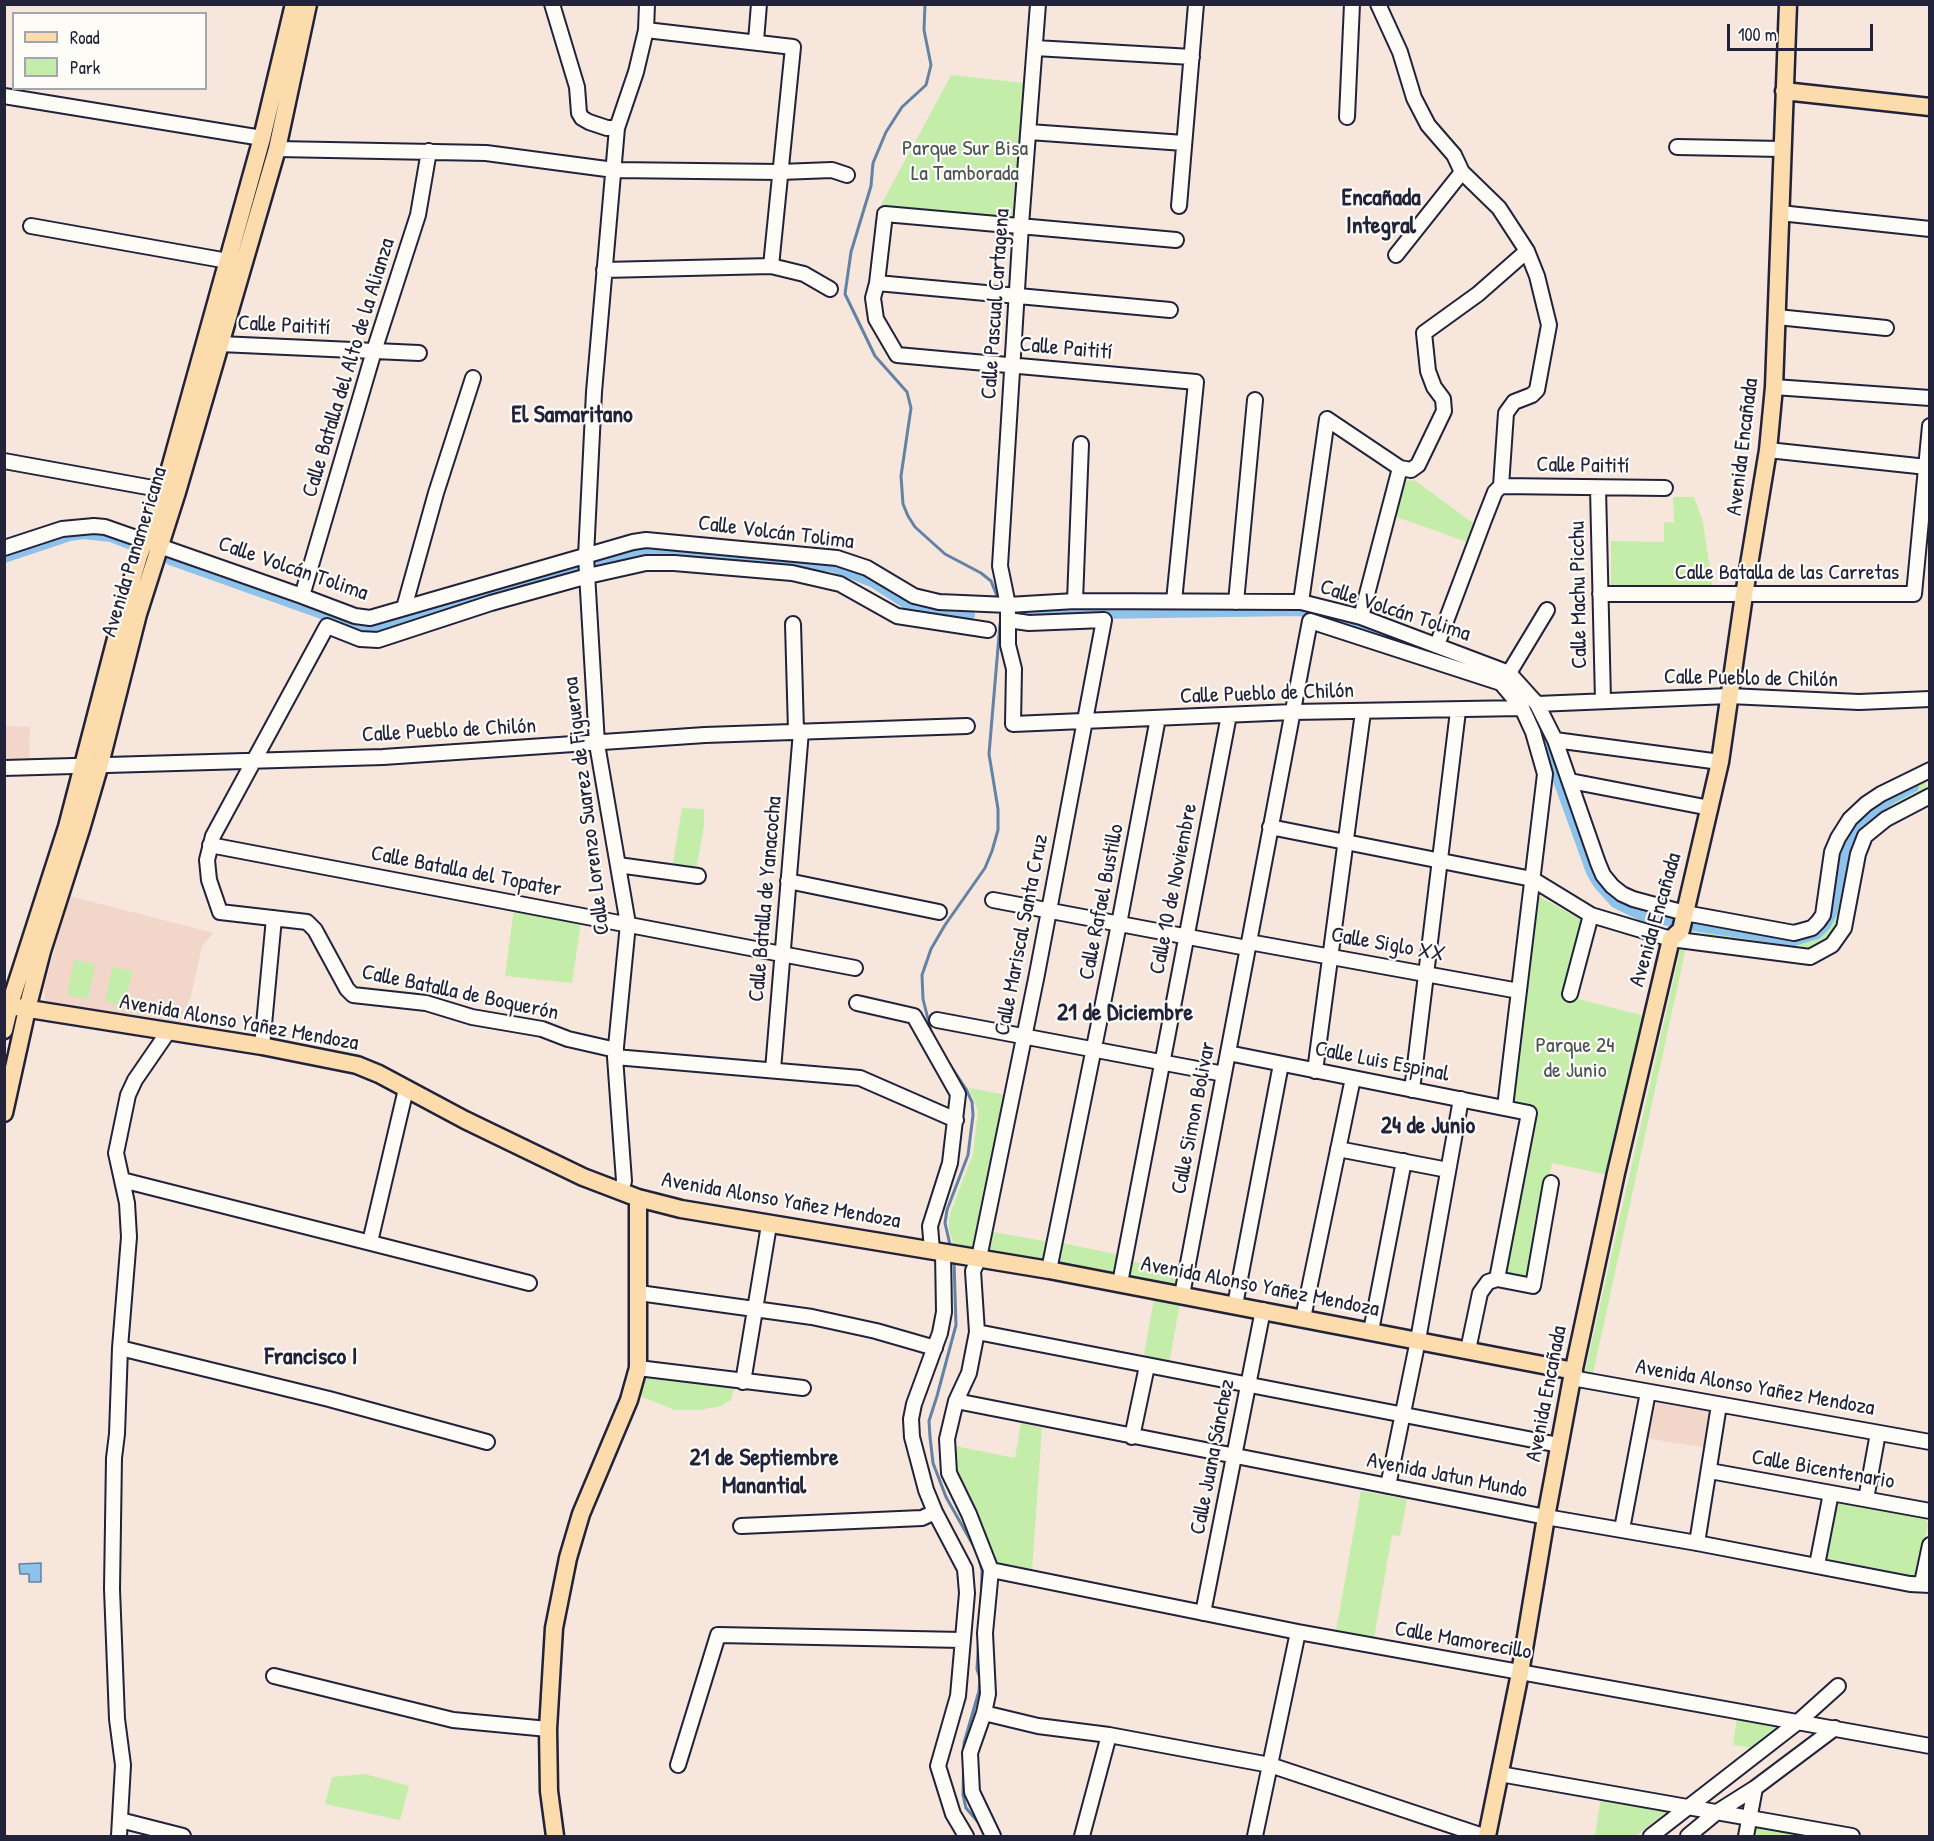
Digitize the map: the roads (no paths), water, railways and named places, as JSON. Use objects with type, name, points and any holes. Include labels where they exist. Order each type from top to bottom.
[{"type":"main road","name":"Avenida Panamericana","points":[[4,1113],[42,951],[92,764],[138,614],[164,490],[262,138],[294,4]]},
{"type":"main road","name":"Avenida Panamericana","points":[[152,544],[220,344],[277,149],[308,4]]},
{"type":"main road","name":"Avenida Encañada","points":[[1485,1836],[1520,1673],[1573,1374],[1619,1162],[1720,762],[1768,450],[1774,387],[1788,4]]},
{"type":"main road","points":[[1784,91],[1929,106]]},
{"type":"main road","name":"Avenida Panamericana","points":[[4,1030],[7,1006],[67,826],[92,764]]},
{"type":"main road","name":"Avenida Alonso Yañez Mendoza","points":[[7,1006],[262,1046],[357,1065],[380,1074],[528,1152],[583,1177],[638,1198],[681,1209],[1120,1283],[1468,1350],[1573,1374]]},
{"type":"main road","points":[[555,1836],[549,1791],[548,1729],[554,1628],[568,1558],[581,1514],[629,1400],[638,1368],[638,1198]]},
{"type":"street","points":[[552,4],[577,87],[579,113],[589,122],[607,128],[617,128]]},
{"type":"street","name":"Calle Lorenzo Suarez de Figueroa","points":[[621,1192],[624,1181],[615,1053],[628,924],[597,744],[587,566],[594,392],[617,128],[636,72],[646,30],[647,4]]},
{"type":"street","points":[[756,41],[759,4]]},
{"type":"street","name":"Calle Pascual Cartagena","points":[[1013,724],[1014,669],[1008,645],[1008,605],[1000,566],[1021,225],[1038,4]]},
{"type":"street","points":[[1179,206],[1196,4]]},
{"type":"street","points":[[1347,117],[1352,4]]},
{"type":"street","points":[[1378,4],[1400,52],[1414,98],[1428,125],[1454,155],[1462,172],[1499,208],[1527,251],[1538,276],[1549,325],[1537,390],[1532,395],[1514,402],[1506,413],[1501,486],[1495,492],[1437,645]]},
{"type":"street","points":[[646,30],[793,47],[771,266]]},
{"type":"street","points":[[1035,48],[1192,57]]},
{"type":"street","points":[[4,96],[262,138]]},
{"type":"street","points":[[1029,132],[1184,143]]},
{"type":"street","points":[[1677,147],[1782,149]]},
{"type":"street","points":[[277,149],[486,153],[614,170],[780,172],[832,170],[847,175]]},
{"type":"street","name":"Calle Batalla del Alto de la Alianza","points":[[303,596],[374,351],[418,215],[429,151]]},
{"type":"street","points":[[1396,255],[1462,172]]},
{"type":"street","points":[[1780,213],[1929,229]]},
{"type":"street","points":[[1170,310],[877,283],[885,214],[1176,240]]},
{"type":"street","points":[[31,226],[228,261]]},
{"type":"street","points":[[1301,602],[1327,419],[1400,468],[1411,471],[1418,465],[1444,411],[1443,399],[1434,387],[1428,371],[1425,333],[1479,294],[1527,251]]},
{"type":"street","points":[[604,270],[771,266],[804,274],[830,288]]},
{"type":"street","name":"Calle Paitití","points":[[877,283],[873,298],[876,319],[897,355],[1196,382],[1174,601]]},
{"type":"street","points":[[1778,317],[1886,328]]},
{"type":"street","name":"Calle Paitití","points":[[220,344],[419,353]]},
{"type":"street","points":[[404,608],[436,493],[473,378]]},
{"type":"street","points":[[1774,387],[1929,398]]},
{"type":"street","points":[[1236,602],[1255,400]]},
{"type":"street","name":"Calle Batalla de las Carretas","points":[[1600,594],[1914,594],[1929,426]]},
{"type":"street","points":[[1075,601],[1081,444]]},
{"type":"street","points":[[1768,450],[1927,467]]},
{"type":"street","points":[[4,461],[164,490]]},
{"type":"street","points":[[1361,617],[1400,468]]},
{"type":"street","name":"Calle Paitití","points":[[1501,486],[1665,488]]},
{"type":"street","name":"Calle Machu Picchu","points":[[1598,488],[1603,700]]},
{"type":"street","name":"Calle Volcán Tolima","points":[[4,548],[62,529],[94,526],[125,533],[355,616],[370,618],[404,608],[587,566],[674,563],[792,573],[840,584],[897,616],[988,630]]},
{"type":"street","name":"Calle Volcán Tolima","points":[[327,626],[360,639],[378,640],[490,603],[587,566],[633,542],[646,540],[822,556],[854,562],[925,600],[1008,605],[1075,601],[1301,602],[1361,617],[1509,673],[1537,704],[1555,740],[1604,875],[1612,886],[1680,925]]},
{"type":"street","points":[[1509,673],[1546,610]]},
{"type":"street","name":"Calle Mariscal Santa Cruz","points":[[990,1570],[969,1514],[949,1473],[947,1439],[956,1401],[969,1373],[977,1332],[973,1272],[978,1258],[1024,1036],[1104,620],[1029,623],[1008,620]]},
{"type":"street","points":[[1505,1107],[1532,879],[1545,774],[1533,732],[1522,708],[1501,683],[1310,621],[1270,827],[1532,879],[1591,915],[1680,925],[1794,933],[1812,928],[1823,915],[1832,852],[1850,819],[1881,794],[1929,770]]},
{"type":"street","name":"Calle Batalla de Yanacocha","points":[[773,1070],[784,954],[798,731],[793,624]]},
{"type":"street","name":"Calle Batalla de Boquerón","points":[[327,626],[210,845],[207,860],[209,880],[220,912],[299,920],[312,925],[346,989],[353,995],[426,1003],[472,1017],[542,1029],[615,1053],[860,1078],[956,1120]]},
{"type":"street","name":"Calle Pueblo de Chilón","points":[[1537,704],[1730,696],[1859,702],[1929,699]]},
{"type":"street","name":"Calle Pueblo de Chilón","points":[[1013,724],[1293,712],[1458,711],[1522,708]]},
{"type":"street","points":[[1412,1090],[1458,711]]},
{"type":"street","points":[[1315,1071],[1363,712]]},
{"type":"street","name":"Calle 10 de Noviembre","points":[[1120,1283],[1229,715]]},
{"type":"street","name":"Calle Rafael Bustillo","points":[[1049,1270],[1158,718]]},
{"type":"street","name":"Calle Pueblo de Chilón","points":[[4,768],[383,757],[705,735],[967,726]]},
{"type":"street","points":[[1555,740],[1720,762]]},
{"type":"street","points":[[1570,781],[1710,808]]},
{"type":"street","points":[[1680,925],[1810,957],[1832,945],[1844,928],[1858,854],[1865,836],[1886,819],[1929,796]]},
{"type":"street","name":"Calle Simon Bolivar","points":[[1182,1295],[1270,827]]},
{"type":"street","name":"Calle Batalla del Topater","points":[[210,845],[855,968]]},
{"type":"street","points":[[618,865],[698,876]]},
{"type":"street","points":[[788,881],[939,912]]},
{"type":"street","name":"Calle Siglo XX","points":[[993,900],[1186,937],[1330,956],[1519,991]]},
{"type":"street","points":[[1570,994],[1591,915]]},
{"type":"street","points":[[262,1046],[274,918]]},
{"type":"street","points":[[857,1003],[914,1016],[958,1094],[950,1163],[930,1226],[945,1253],[944,1312],[940,1333],[914,1404],[911,1419],[912,1437],[926,1490],[965,1569],[967,1593],[958,1696],[938,1766],[953,1814],[966,1836]]},
{"type":"street","points":[[937,1020],[1224,1074]]},
{"type":"street","points":[[119,1836],[123,1765],[117,1719],[112,1589],[114,1458],[129,1237],[127,1203],[116,1153],[128,1095],[135,1080],[168,1032]]},
{"type":"street","name":"Calle Luis Espinal","points":[[1227,1053],[1529,1113],[1497,1279]]},
{"type":"street","points":[[1235,1305],[1281,1064]]},
{"type":"street","points":[[1303,1318],[1353,1078]]},
{"type":"street","points":[[370,1242],[406,1089]]},
{"type":"street","points":[[1388,1486],[1418,1340],[1461,1100]]},
{"type":"street","points":[[1338,1149],[1449,1170]]},
{"type":"street","points":[[1371,1331],[1404,1161]]},
{"type":"street","points":[[122,1180],[529,1283]]},
{"type":"street","points":[[1468,1350],[1480,1293],[1488,1282],[1497,1279],[1533,1286],[1551,1184]]},
{"type":"street","points":[[743,1382],[769,1225]]},
{"type":"street","points":[[639,1293],[823,1320],[876,1331],[935,1348]]},
{"type":"street","name":"Calle Juana Sánchez","points":[[1203,1613],[1263,1310]]},
{"type":"street","points":[[977,1332],[1559,1445]]},
{"type":"street","points":[[120,1348],[318,1396],[487,1442]]},
{"type":"street","points":[[1132,1437],[1147,1366]]},
{"type":"street","points":[[638,1368],[803,1388]]},
{"type":"street","name":"Avenida Alonso Yañez Mendoza","points":[[1573,1374],[1648,1392],[1929,1442]]},
{"type":"street","points":[[1622,1529],[1648,1392]]},
{"type":"street","name":"Avenida Jatun Mundo","points":[[956,1401],[1546,1517],[1817,1565],[1827,1570],[1910,1584],[1926,1584]]},
{"type":"street","points":[[1696,1543],[1710,1471],[1719,1405]]},
{"type":"street","points":[[1866,1499],[1878,1433]]},
{"type":"street","name":"Calle Bicentenario","points":[[1710,1471],[1929,1511]]},
{"type":"street","points":[[1817,1565],[1831,1493]]},
{"type":"street","points":[[741,1526],[922,1518],[935,1512]]},
{"type":"street","points":[[1926,1584],[1929,1545]]},
{"type":"street","points":[[990,1570],[986,1633],[988,1694],[970,1753],[972,1792],[993,1836]]},
{"type":"street","name":"Calle Mamorecillo","points":[[990,1570],[1298,1632],[1929,1746]]},
{"type":"street","points":[[1255,1836],[1298,1632]]},
{"type":"street","points":[[678,1766],[718,1635],[962,1640]]},
{"type":"street","points":[[274,1676],[453,1720],[548,1729]]},
{"type":"street","points":[[1651,1836],[1798,1722],[1838,1686]]},
{"type":"street","points":[[984,1713],[1038,1726],[1109,1734],[1270,1766],[1485,1836]]},
{"type":"street","points":[[1688,1836],[1717,1812],[1755,1788],[1835,1728]]},
{"type":"street","points":[[1082,1836],[1109,1734]]},
{"type":"street","points":[[1500,1774],[1833,1835],[1852,1836]]},
{"type":"street","points":[[1746,1836],[1755,1788]]},
{"type":"street","points":[[120,1820],[183,1836]]},
{"type":"water","points":[[41,1563],[41,1582],[29,1582],[29,1574],[20,1574],[19,1564]]},
{"type":"waterway","points":[[925,4],[924,30],[931,65],[926,85],[902,107],[886,132],[873,163],[871,186],[851,252],[845,294],[875,356],[907,392],[911,408],[901,476],[903,504],[908,516],[915,527],[945,554],[981,573],[991,581],[997,596]]},
{"type":"waterway","points":[[4,558],[70,536],[83,534],[111,537],[134,546]]},
{"type":"waterway","points":[[170,560],[361,628],[384,625],[648,551],[833,567],[872,582],[914,609],[970,615]]},
{"type":"waterway","points":[[1026,615],[1296,611],[1319,613],[1484,670]]},
{"type":"waterway","points":[[932,1035],[923,999],[922,975],[931,949],[945,925],[985,868],[998,830],[998,809],[989,754],[1000,624]]},
{"type":"waterway","points":[[1515,687],[1538,725],[1591,872],[1598,884],[1615,903],[1642,916],[1794,941],[1817,934],[1826,925],[1832,913],[1848,842],[1858,823],[1893,798],[1914,787]]},
{"type":"waterway","points":[[946,1059],[966,1089],[972,1102],[973,1115],[968,1155],[947,1210],[945,1223],[951,1249]]},
{"type":"waterway","points":[[954,1261],[956,1325],[929,1421],[930,1437],[933,1463],[946,1497],[977,1552]]},
{"type":"waterway","points":[[979,1558],[982,1571],[981,1605]]},
{"type":"waterway","points":[[979,1635],[977,1669],[980,1678],[979,1691],[964,1743],[963,1795],[966,1808],[984,1829]]},
{"type":"district","name":"Encañada Integral","points":[[1381,213]]},
{"type":"district","name":"El Samaritano","points":[[572,416]]},
{"type":"district","name":"21 de Diciembre","points":[[1125,1014]]},
{"type":"district","name":"24 de Junio","points":[[1428,1127]]},
{"type":"district","name":"Francisco I","points":[[311,1358]]},
{"type":"district","name":"21 de Septiembre Manantial","points":[[764,1473]]},
{"type":"park label","name":"Parque Sur Bisa La Tamborada","points":[[965,162]]},
{"type":"park label","name":"Parque 24 de Junio","points":[[1575,1058]]}]
